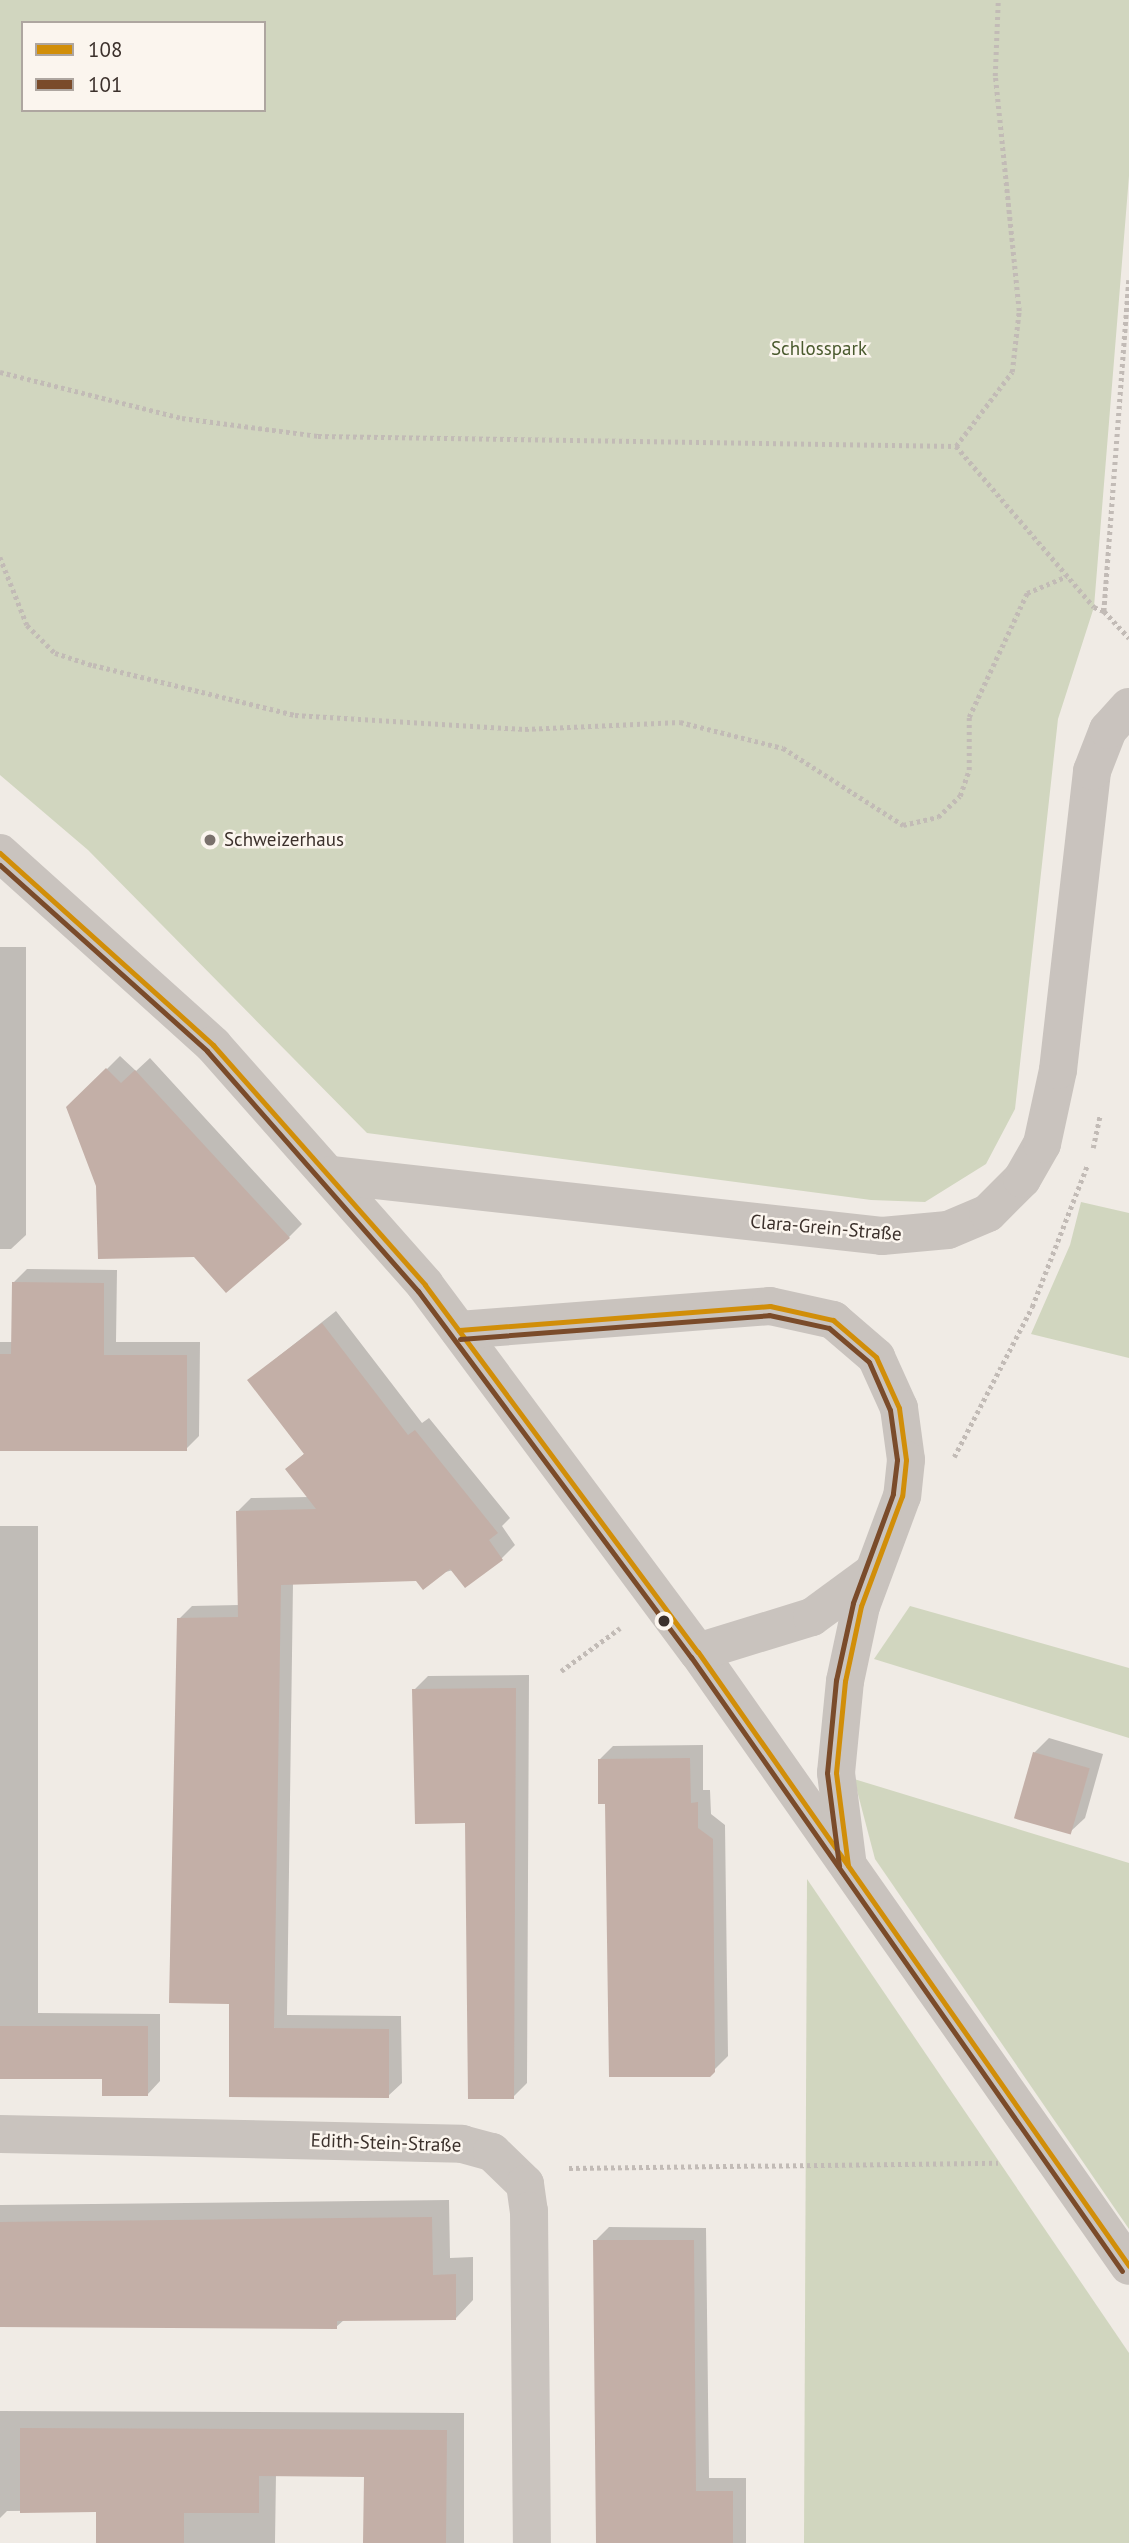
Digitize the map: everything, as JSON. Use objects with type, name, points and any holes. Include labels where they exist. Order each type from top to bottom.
[{"type":"street","name":"Clara-Grein-Straße","points":[[331,1175],[882,1236],[948,1230],[988,1213],[1022,1179],[1042,1144],[1058,1070],[1092,771],[1108,730],[1129,707]]},
{"type":"street","points":[[0,853],[213,1045],[331,1175],[459,1330],[657,1602],[698,1652],[1129,2266]]},
{"type":"street","points":[[459,1330],[771,1306],[833,1320],[876,1357],[905,1437],[905,1487],[872,1573],[852,1644],[837,1752],[848,1868]]},
{"type":"street","points":[[698,1652],[794,1625],[831,1607],[872,1573]]},
{"type":"street","name":"Edith-Stein-Straße","points":[[0,2134],[462,2144],[492,2152],[513,2169]]},
{"type":"street","points":[[513,2169],[525,2184],[530,2211],[532,2543]]},
{"type":"path","points":[[956,446],[1012,372],[1020,311],[995,76],[998,0]]},
{"type":"path","points":[[1104,611],[1129,280]]},
{"type":"path","points":[[0,372],[182,418],[318,436],[956,446],[1067,576],[1129,638]]},
{"type":"path","points":[[0,557],[27,625],[55,653],[93,665],[295,715],[525,729],[680,722],[783,748],[903,825],[938,817],[960,796],[969,770],[969,717],[1027,593],[1067,576]]},
{"type":"path","points":[[561,1671],[657,1602]]},
{"type":"path","points":[[513,2169],[1054,2162]]},
{"type":"green space","name":"Schlosspark","points":[[0,0],[1129,0],[1129,176],[1094,607],[1058,719],[1015,1109],[986,1164],[925,1202],[871,1200],[367,1133],[88,850],[0,775]]},
{"type":"green space","points":[[1081,1202],[1129,1213],[1129,1358],[1031,1334],[1070,1245]]},
{"type":"green space","points":[[910,1606],[1129,1668],[1129,1738],[874,1659]]},
{"type":"green space","points":[[854,1779],[1129,1863],[1129,2229],[875,1859]]},
{"type":"green space","points":[[807,1879],[1129,2353],[1129,2543],[804,2543]]},
{"type":"building","points":[[106,1068],[121,1083],[135,1070],[290,1238],[226,1293],[194,1257],[98,1259],[96,1186],[66,1107]]},
{"type":"building","points":[[12,1282],[104,1283],[104,1355],[187,1355],[187,1451],[0,1451],[0,1354],[11,1354]]},
{"type":"building","points":[[322,1323],[408,1435],[415,1430],[498,1533],[489,1540],[503,1560],[465,1588],[450,1569],[423,1590],[416,1581],[281,1585],[274,2028],[389,2029],[389,2098],[229,2097],[229,2004],[169,2003],[177,1618],[238,1617],[236,1511],[316,1509],[285,1469],[304,1454],[247,1380]]},
{"type":"building","points":[[516,1688],[514,2099],[468,2099],[465,1823],[415,1824],[412,1689]]},
{"type":"building","points":[[1033,1752],[1090,1768],[1071,1835],[1014,1818]]},
{"type":"building","points":[[690,1758],[691,1803],[698,1802],[698,1828],[713,1839],[715,2072],[710,2077],[609,2077],[605,1804],[598,1804],[598,1759]]},
{"type":"building","points":[[0,2026],[148,2026],[148,2096],[102,2096],[102,2079],[0,2079]]},
{"type":"building","points":[[432,2217],[433,2275],[456,2274],[456,2320],[337,2321],[337,2329],[0,2327],[0,2222]]},
{"type":"building","points":[[593,2240],[694,2240],[696,2491],[733,2491],[733,2543],[596,2543]]},
{"type":"building","points":[[20,2428],[447,2430],[446,2543],[363,2543],[364,2477],[259,2476],[259,2513],[184,2513],[184,2543],[96,2543],[96,2512],[20,2513]]},
{"type":"transit line","name":"108","points":[[0,853],[213,1045],[425,1285],[698,1652],[1129,2266]]},
{"type":"transit line","name":"101","points":[[0,865],[207,1051],[418,1291],[691,1657],[1122,2271]]},
{"type":"transit line","name":"108","points":[[459,1330],[770,1306],[833,1320],[876,1357],[899,1408],[906,1460],[902,1496],[861,1606],[845,1681],[836,1773],[848,1865]]},
{"type":"transit line","name":"101","points":[[460,1339],[769,1315],[829,1328],[869,1362],[890,1410],[897,1460],[893,1494],[853,1603],[836,1680],[827,1773],[839,1866]]},
{"type":"place","name":"Schweizerhaus","points":[[210,840]]}]
